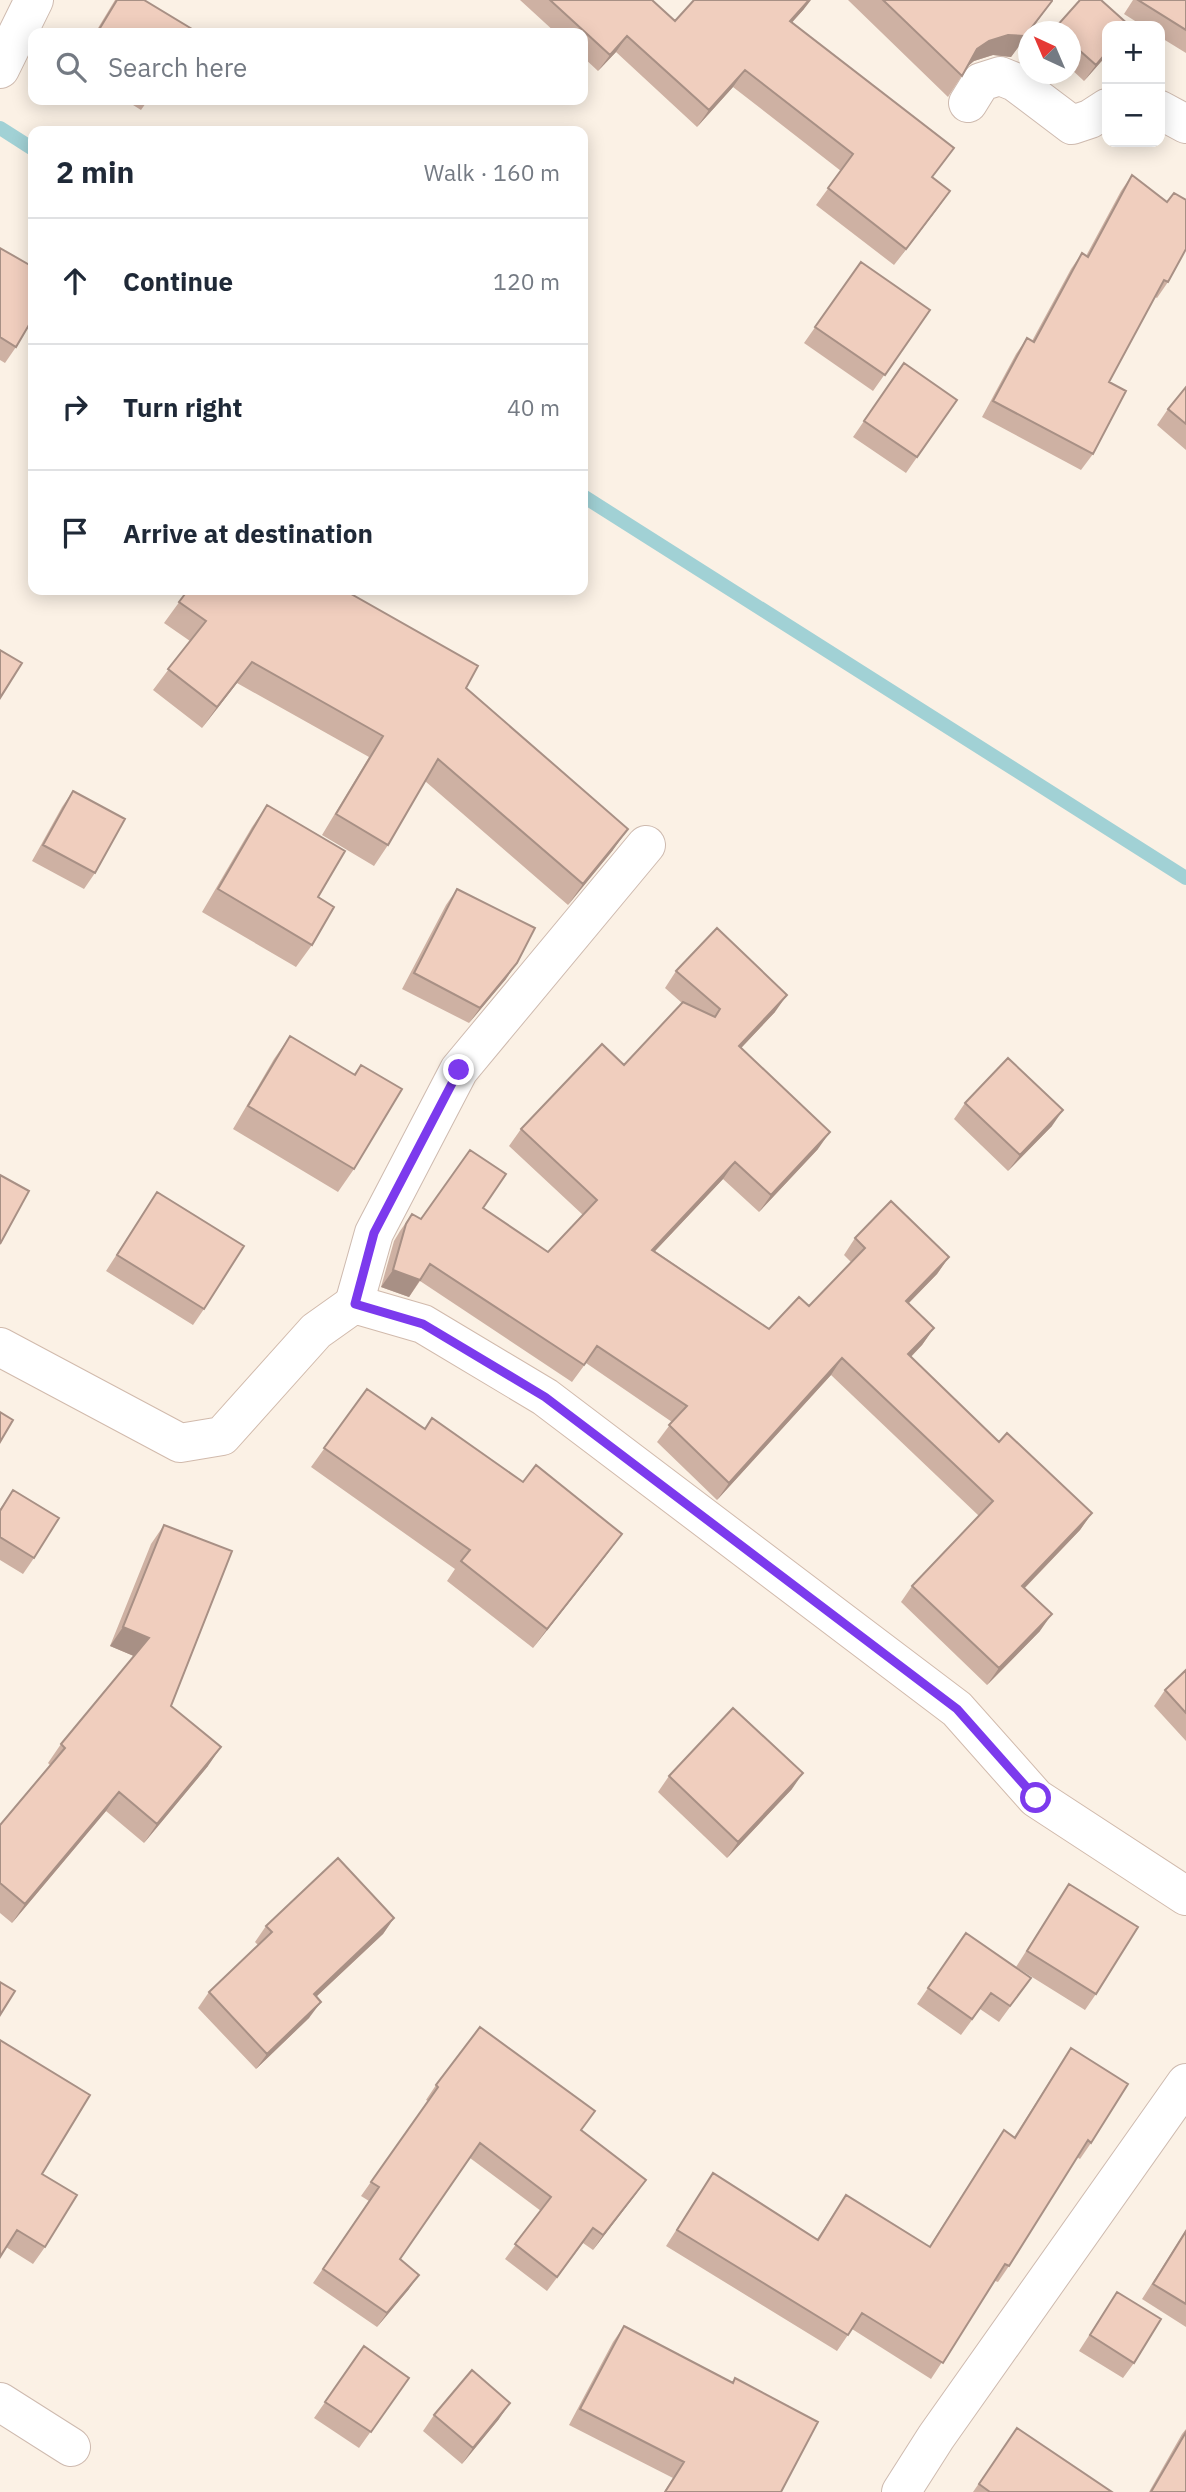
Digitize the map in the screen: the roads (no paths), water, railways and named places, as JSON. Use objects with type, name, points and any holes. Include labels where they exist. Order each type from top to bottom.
[{"type":"main road","points":[[0,69],[34,0]]},
{"type":"main road","points":[[968,103],[981,82],[1000,76],[1015,82],[1072,125],[1102,111]]},
{"type":"main road","points":[[1165,113],[1186,124]]},
{"type":"main road","points":[[0,1347],[180,1443],[222,1436],[316,1331],[355,1304],[374,1233],[459,1070],[646,845]]},
{"type":"main road","points":[[355,1304],[423,1324],[545,1397],[957,1709],[1036,1798],[1186,1896]]},
{"type":"main road","points":[[901,2492],[936,2437],[1186,2083]]},
{"type":"main road","points":[[0,2402],[71,2447]]},
{"type":"waterway","points":[[0,128],[28,146]]},
{"type":"waterway","points":[[588,499],[1186,878]]}]
